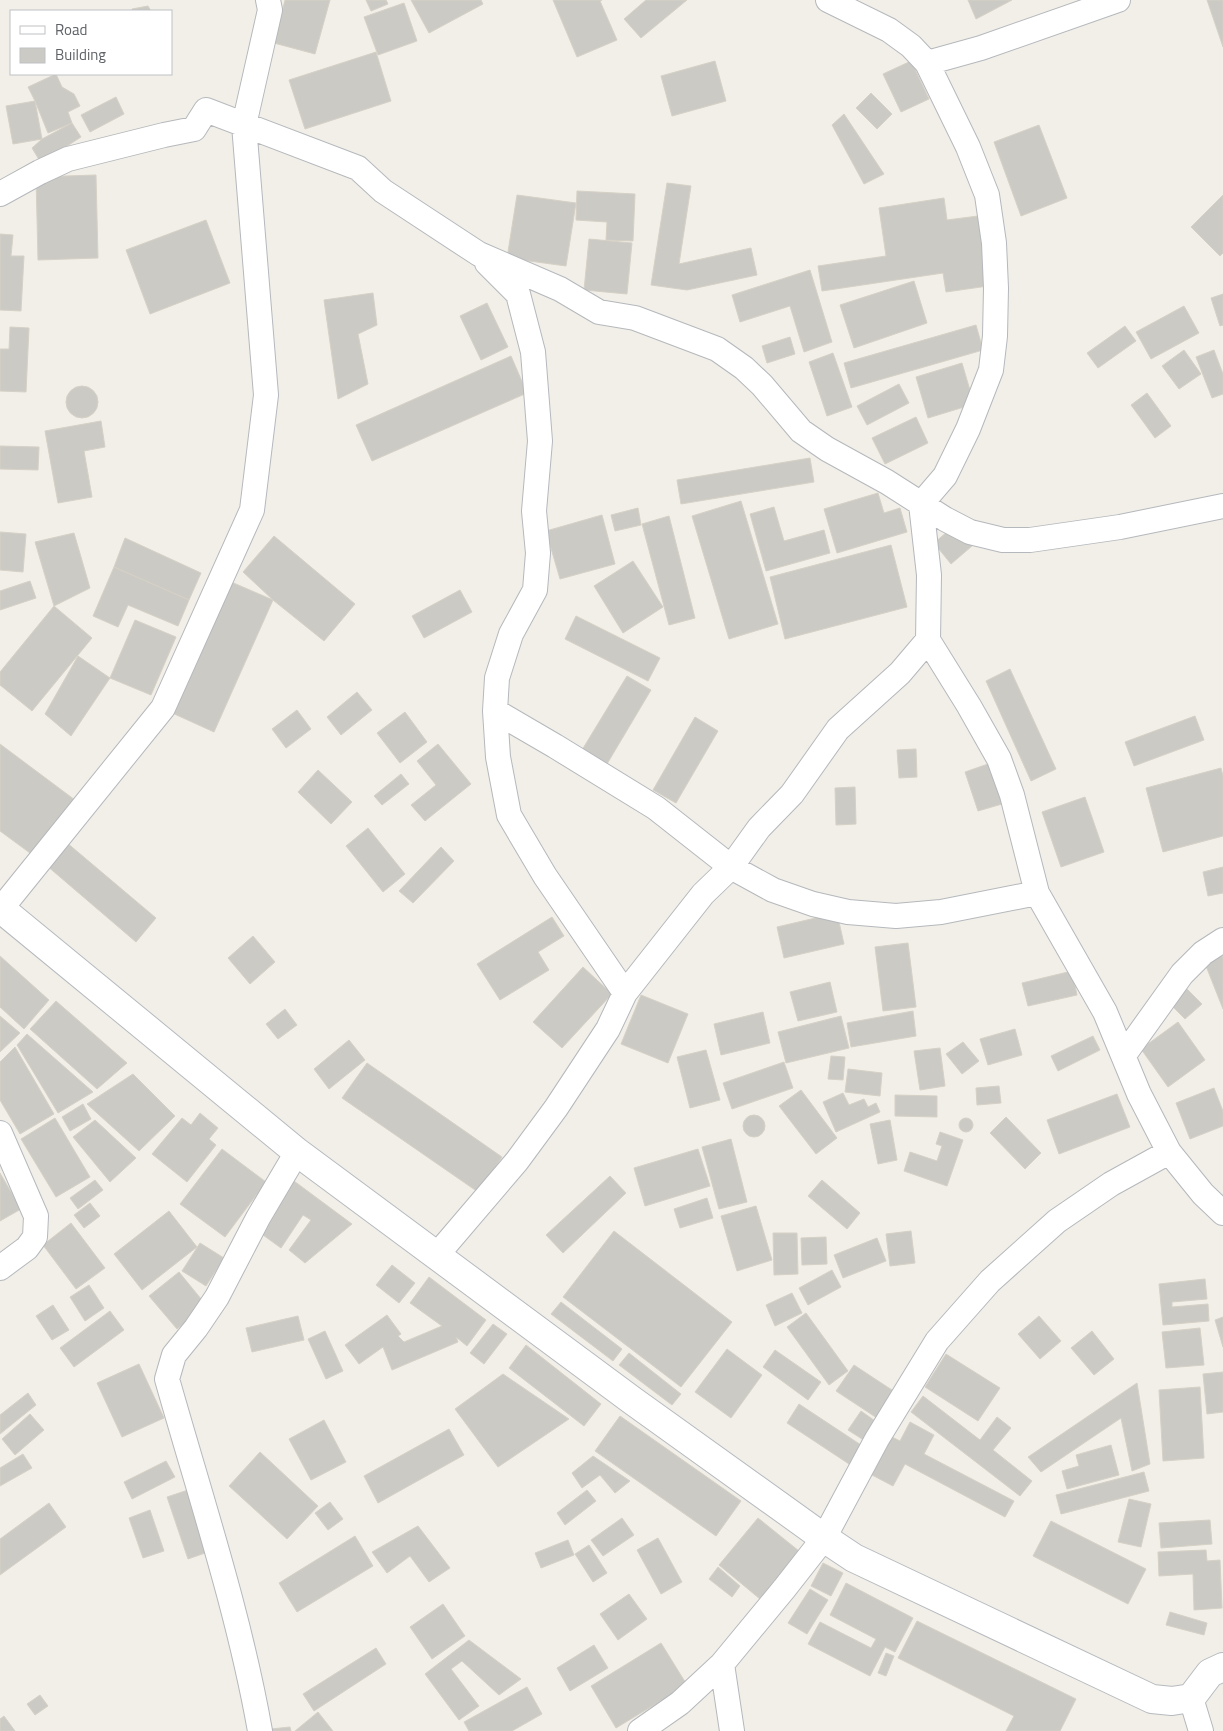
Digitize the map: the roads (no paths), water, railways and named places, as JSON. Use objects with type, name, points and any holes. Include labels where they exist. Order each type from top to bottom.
[{"type":"street","points":[[268,0],[270,10],[244,125],[266,395],[252,510],[163,708],[0,909],[297,1152],[633,1401],[854,1558],[1152,1699],[1172,1701],[1191,1698],[1210,1673],[1223,1667]]},
{"type":"street","points":[[828,0],[889,30],[912,46],[927,63],[968,147],[987,195],[994,244],[996,288],[995,336],[991,370],[968,429],[945,476],[922,504],[929,575],[928,640],[999,759],[1012,795],[1037,893],[1101,1004],[1139,1094],[1169,1152],[1203,1194],[1223,1213]]},
{"type":"street","points":[[927,63],[982,48],[1118,0]]},
{"type":"street","points":[[0,194],[68,159],[194,129],[206,110],[358,168],[383,191],[478,254],[560,289],[600,312],[635,318],[718,348],[762,385],[801,431],[827,449],[887,482],[970,532],[1003,540],[1030,540],[1120,527],[1223,506]]},
{"type":"street","points":[[478,254],[518,294],[533,352],[540,440],[534,511],[538,553],[534,590],[511,634],[497,678],[495,712],[498,757],[508,815],[545,876],[625,993]]},
{"type":"street","points":[[436,1256],[517,1160],[556,1108],[608,1029],[625,993],[703,894],[731,867],[759,828],[792,794],[838,729],[900,673],[928,640]]},
{"type":"street","points":[[495,712],[555,746],[656,808],[731,867],[773,890],[812,904],[848,912],[896,916],[940,912],[1037,893]]},
{"type":"street","points":[[1124,1055],[1182,974],[1203,953],[1223,940]]},
{"type":"street","points":[[0,1133],[36,1216],[35,1237],[27,1248],[0,1268]]},
{"type":"street","points":[[260,1731],[253,1692],[231,1601],[167,1379],[174,1355],[196,1328],[217,1297],[258,1218],[297,1152]]},
{"type":"street","points":[[640,1731],[680,1703],[722,1664],[784,1590],[824,1538],[877,1440],[937,1341],[983,1289],[1057,1221],[1111,1184],[1169,1152]]},
{"type":"street","points":[[722,1664],[732,1731]]},
{"type":"street","points":[[1191,1698],[1201,1731]]}]
